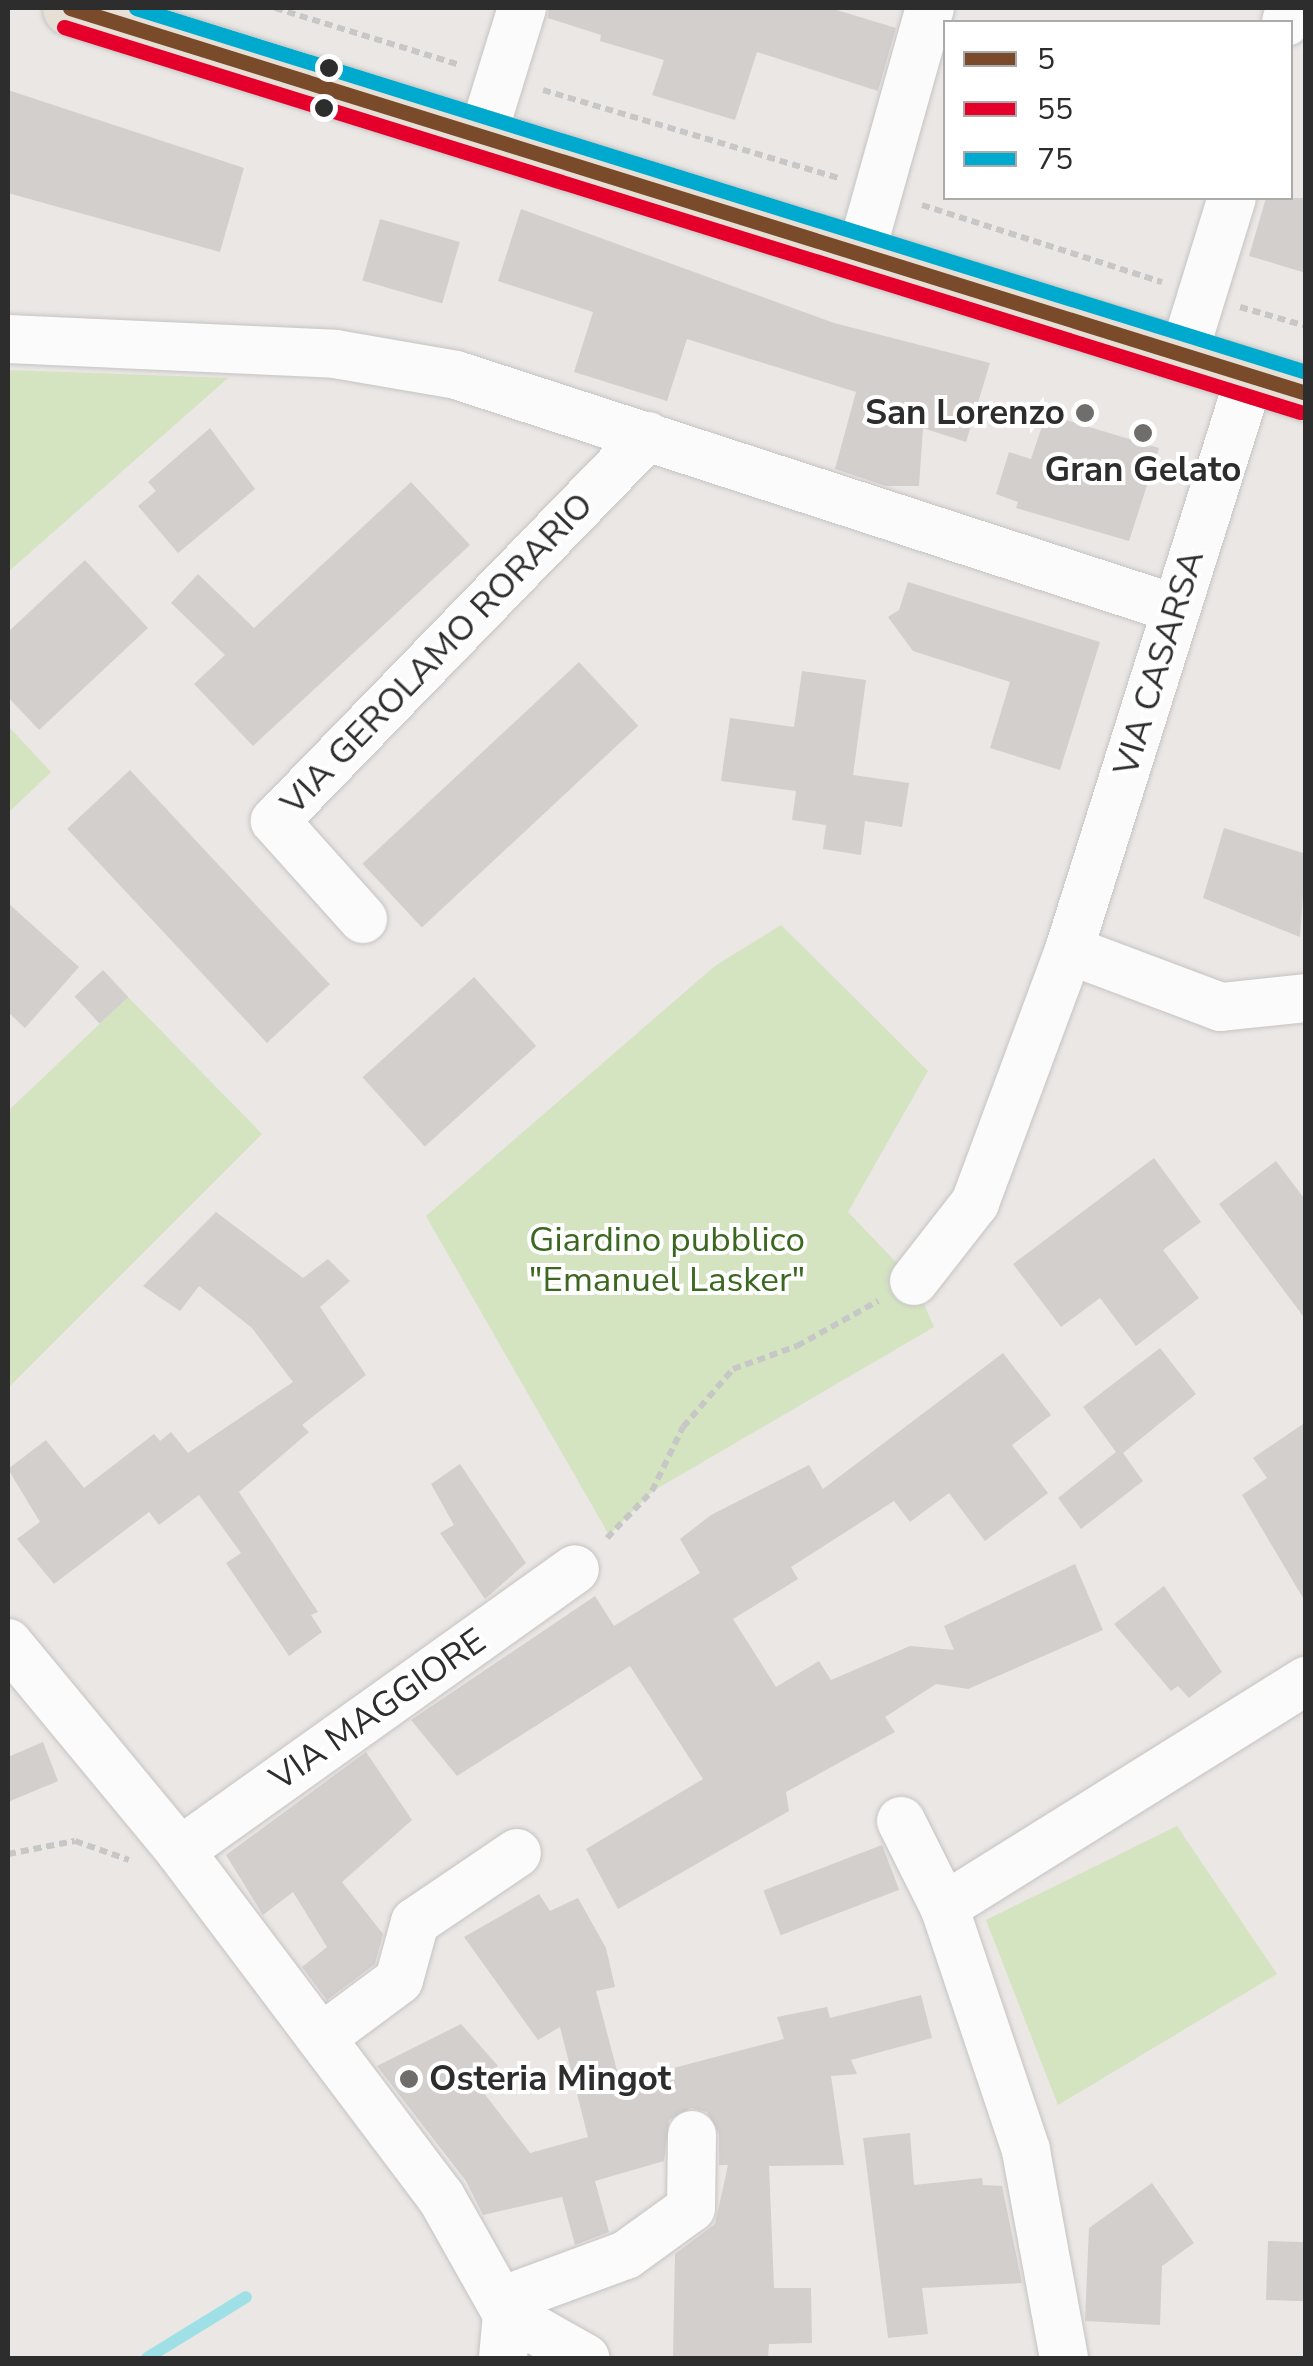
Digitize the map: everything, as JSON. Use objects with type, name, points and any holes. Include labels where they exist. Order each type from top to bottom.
[{"type":"main road","points":[[70,8],[1306,393]]},
{"type":"street","points":[[483,134],[522,8]]},
{"type":"street","points":[[860,254],[930,8]]},
{"type":"street","points":[[1183,356],[1231,200]]},
{"type":"street","points":[[8,339],[335,354],[456,374],[1176,609]]},
{"type":"street","name":"VIA CASARSA","points":[[914,1282],[975,1202],[1069,950],[1250,376]]},
{"type":"street","name":"VIA GEROLAMO RORARIO","points":[[363,919],[275,821],[648,436]]},
{"type":"street","points":[[1069,950],[1220,1007],[1306,998]]},
{"type":"street","name":"VIA MAGGIORE","points":[[171,1841],[575,1570]]},
{"type":"street","points":[[8,1643],[171,1841],[441,2197],[504,2325],[585,2358]]},
{"type":"street","points":[[944,1908],[1306,1681]]},
{"type":"street","points":[[902,1822],[944,1908],[1026,2150],[1064,2358]]},
{"type":"street","points":[[322,2038],[398,1980],[415,1922],[517,1853]]},
{"type":"street","points":[[504,2325],[626,2255],[691,2208],[692,2135]]},
{"type":"path","points":[[274,8],[877,190],[1306,326]]},
{"type":"path","points":[[575,1570],[652,1490],[683,1427],[734,1370],[797,1346],[914,1282]]},
{"type":"path","points":[[8,1853],[75,1839],[135,1858],[171,1841]]},
{"type":"green space","points":[[8,370],[228,378],[8,572]]},
{"type":"green space","points":[[8,726],[51,772],[8,813]]},
{"type":"green space","name":"Giardino pubblico \"Emanuel Lasker\"","points":[[781,925],[928,1071],[848,1212],[914,1281],[934,1327],[653,1491],[609,1535],[426,1216],[715,966]]},
{"type":"green space","points":[[128,997],[262,1134],[8,1388],[8,1111]]},
{"type":"green space","points":[[1177,1826],[1277,1974],[1058,2105],[986,1920]]},
{"type":"building","points":[[549,8],[830,8],[896,28],[878,91],[757,52],[735,120],[652,95],[664,60],[600,41],[601,35],[548,18]]},
{"type":"building","points":[[8,90],[244,168],[220,252],[8,193]]},
{"type":"building","points":[[1306,198],[1306,273],[1249,256],[1265,200]]},
{"type":"building","points":[[521,209],[834,323],[990,363],[966,442],[923,428],[919,486],[886,486],[835,469],[856,392],[687,339],[667,401],[574,372],[593,312],[498,281]]},
{"type":"building","points":[[380,219],[460,242],[442,303],[362,281]]},
{"type":"building","points":[[1046,414],[1159,448],[1129,541],[1016,508],[1018,502],[996,494],[1009,452],[1031,459]]},
{"type":"building","points":[[210,428],[255,489],[178,553],[138,506],[156,491],[148,482]]},
{"type":"building","points":[[411,482],[470,545],[253,746],[194,684],[225,655],[171,603],[198,574],[254,628]]},
{"type":"building","points":[[85,560],[148,628],[39,730],[8,697],[8,632]]},
{"type":"building","points":[[908,582],[1100,642],[1060,770],[990,748],[1010,682],[913,651],[888,617],[899,610]]},
{"type":"building","points":[[579,662],[638,726],[422,927],[363,864]]},
{"type":"building","points":[[802,671],[866,680],[853,775],[909,783],[902,827],[865,821],[861,855],[823,849],[826,825],[792,820],[796,791],[721,781],[730,718],[794,727]]},
{"type":"building","points":[[130,770],[330,984],[267,1043],[67,829]]},
{"type":"building","points":[[1224,828],[1306,854],[1300,937],[1203,898]]},
{"type":"building","points":[[8,903],[79,967],[25,1028],[8,1012]]},
{"type":"building","points":[[103,970],[128,997],[100,1024],[74,997]]},
{"type":"building","points":[[474,977],[536,1046],[425,1146],[363,1077]]},
{"type":"building","points":[[1154,1158],[1201,1222],[1163,1250],[1199,1298],[1136,1346],[1100,1298],[1061,1327],[1013,1264]]},
{"type":"building","points":[[1276,1161],[1306,1201],[1306,1320],[1219,1204]]},
{"type":"building","points":[[216,1212],[303,1278],[328,1259],[350,1281],[320,1307],[366,1375],[302,1425],[309,1432],[239,1492],[318,1612],[311,1615],[322,1632],[289,1656],[226,1563],[241,1553],[199,1495],[159,1525],[149,1512],[54,1584],[17,1539],[40,1522],[8,1469],[46,1440],[84,1488],[154,1434],[160,1441],[171,1432],[188,1453],[293,1382],[252,1328],[199,1286],[180,1311],[143,1286]]},
{"type":"building","points":[[1160,1348],[1196,1394],[1123,1453],[1143,1481],[1081,1529],[1058,1498],[1116,1452],[1083,1407]]},
{"type":"building","points":[[1003,1353],[1051,1415],[1012,1445],[1048,1493],[985,1541],[949,1493],[910,1522],[894,1501],[791,1567],[798,1579],[733,1619],[776,1687],[819,1661],[831,1680],[910,1646],[954,1650],[944,1626],[1075,1564],[1103,1630],[968,1689],[936,1684],[885,1717],[895,1732],[786,1792],[789,1811],[618,1909],[586,1849],[703,1779],[630,1666],[457,1776],[411,1720],[595,1596],[614,1626],[700,1573],[680,1539],[711,1515],[809,1465],[823,1489]]},
{"type":"building","points":[[1306,1422],[1306,1603],[1242,1495],[1267,1478],[1253,1458]]},
{"type":"building","points":[[460,1464],[526,1563],[485,1599],[440,1533],[454,1525],[431,1484]]},
{"type":"building","points":[[1164,1586],[1222,1672],[1189,1698],[1178,1686],[1171,1691],[1114,1624]]},
{"type":"building","points":[[43,1742],[58,1781],[8,1802],[8,1757]]},
{"type":"building","points":[[366,1752],[412,1820],[342,1882],[383,1934],[375,1964],[327,2000],[302,1967],[327,1947],[293,1892],[263,1915],[226,1855]]},
{"type":"building","points":[[882,1845],[899,1890],[781,1935],[763,1891]]},
{"type":"building","points":[[539,1894],[550,1911],[578,1898],[606,1948],[615,1987],[596,1991],[620,2082],[784,2039],[777,2017],[827,2007],[830,2018],[921,1995],[932,2038],[851,2060],[857,2074],[831,2076],[844,2165],[769,2166],[774,2288],[811,2288],[812,2343],[769,2344],[768,2358],[673,2358],[675,2254],[715,2224],[728,2165],[719,2165],[719,2134],[707,2112],[691,2108],[669,2120],[664,2161],[595,2181],[609,2232],[575,2245],[562,2197],[483,2215],[466,2181],[377,2066],[461,2024],[498,2066],[474,2080],[530,2153],[588,2137],[560,2027],[538,2040],[464,1937]]},
{"type":"building","points":[[910,2133],[914,2185],[982,2178],[983,2185],[1002,2186],[1022,2283],[922,2288],[928,2334],[888,2338],[863,2138]]},
{"type":"building","points":[[1152,2183],[1194,2243],[1162,2266],[1160,2325],[1085,2321],[1089,2228]]},
{"type":"building","points":[[1268,2241],[1306,2242],[1304,2301],[1266,2300]]},
{"type":"waterway","points":[[147,2358],[246,2297]]},
{"type":"transit line","name":"5","points":[[70,8],[1306,393]]},
{"type":"transit line","name":"75","points":[[136,8],[1306,372]]},
{"type":"transit line","name":"55","points":[[64,27],[1300,412]]},
{"type":"place","name":"San Lorenzo","points":[[1085,413]]},
{"type":"place","name":"Gran Gelato","points":[[1143,433]]},
{"type":"place","name":"Osteria Mingot","points":[[409,2079]]}]
